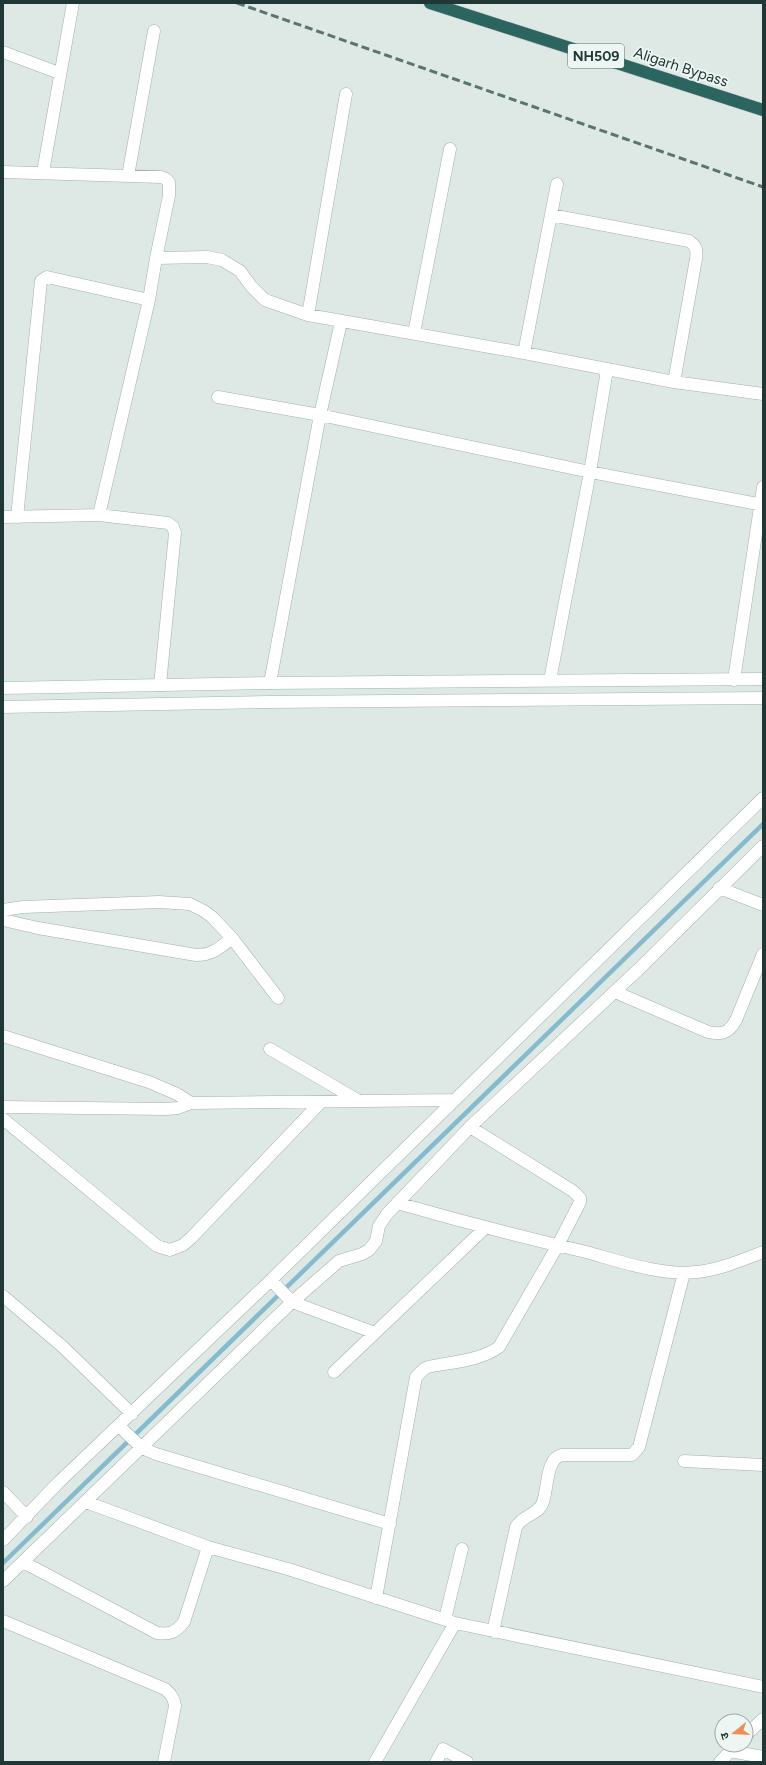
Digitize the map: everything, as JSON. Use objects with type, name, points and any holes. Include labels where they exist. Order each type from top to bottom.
[{"type":"highway","name":"Aligarh Bypass","points":[[430,3],[763,110]]},
{"type":"street","points":[[43,172],[59,72],[73,3]]},
{"type":"street","points":[[128,176],[154,31]]},
{"type":"street","points":[[3,52],[59,72]]},
{"type":"street","points":[[308,315],[346,94]]},
{"type":"street","points":[[414,333],[450,149]]},
{"type":"street","points":[[3,172],[43,172],[161,177],[169,182],[169,196],[149,300],[99,515]]},
{"type":"street","points":[[524,353],[557,184]]},
{"type":"street","points":[[551,215],[689,241],[694,244],[697,251],[696,259],[674,382]]},
{"type":"street","points":[[156,258],[207,257],[222,260],[240,271],[251,286],[265,300],[308,315],[524,353],[674,382],[763,394]]},
{"type":"street","points":[[17,517],[41,280],[46,277],[149,300]]},
{"type":"street","points":[[270,683],[320,415],[341,322]]},
{"type":"street","points":[[550,680],[590,472],[607,370]]},
{"type":"street","points":[[218,397],[320,415],[590,472],[761,504]]},
{"type":"street","points":[[734,680],[763,488]]},
{"type":"street","points":[[3,517],[99,515],[168,523],[173,527],[175,533],[160,685]]},
{"type":"street","points":[[3,688],[270,683],[763,679]]},
{"type":"street","points":[[3,707],[278,702],[763,698]]},
{"type":"street","points":[[3,1581],[86,1502],[131,1437],[282,1292],[454,1100],[763,798]]},
{"type":"street","points":[[132,1414],[282,1292],[339,1261],[362,1254],[369,1250],[376,1241],[379,1226],[397,1203],[470,1127],[614,992],[763,846]]},
{"type":"street","points":[[719,888],[763,905]]},
{"type":"street","points":[[3,910],[23,907],[135,903],[185,903],[197,906],[232,938],[278,998]]},
{"type":"street","points":[[3,920],[38,928],[196,955],[215,952],[232,938]]},
{"type":"street","points":[[614,992],[708,1032],[719,1034],[731,1028],[736,1020],[763,954]]},
{"type":"street","points":[[3,1036],[149,1082],[177,1094],[191,1103]]},
{"type":"street","points":[[270,1048],[360,1102]]},
{"type":"street","points":[[3,1107],[166,1110],[178,1108],[191,1103],[320,1103],[454,1100]]},
{"type":"street","points":[[3,1119],[157,1246],[170,1250],[183,1245],[191,1238],[320,1103]]},
{"type":"street","points":[[376,1598],[416,1377],[428,1367],[480,1356],[492,1352],[499,1347],[558,1245],[578,1208],[580,1198],[572,1191],[470,1127]]},
{"type":"street","points":[[397,1203],[485,1228],[637,1265],[684,1273],[710,1270],[763,1252]]},
{"type":"street","points":[[334,1372],[485,1228]]},
{"type":"street","points":[[493,1632],[516,1527],[523,1519],[540,1508],[543,1502],[552,1461],[554,1458],[562,1455],[632,1455],[639,1447],[684,1273]]},
{"type":"street","points":[[282,1292],[375,1333]]},
{"type":"street","points":[[3,1297],[63,1347],[132,1414],[131,1437]]},
{"type":"street","points":[[131,1437],[156,1454],[390,1524]]},
{"type":"street","points":[[3,1540],[27,1517],[59,1482],[131,1437]]},
{"type":"street","points":[[684,1461],[763,1465]]},
{"type":"street","points":[[3,1492],[27,1517]]},
{"type":"street","points":[[86,1502],[208,1547],[288,1569],[450,1621],[493,1632],[763,1687]]},
{"type":"street","points":[[23,1562],[157,1632],[164,1634],[172,1633],[179,1629],[184,1622],[208,1547]]},
{"type":"street","points":[[375,1762],[450,1621],[462,1549]]},
{"type":"street","points":[[3,1622],[165,1689],[171,1694],[175,1700],[175,1706],[164,1762]]},
{"type":"street","points":[[754,1728],[763,1719]]},
{"type":"street","points":[[436,1762],[443,1749],[467,1762]]},
{"type":"street","points":[[720,1762],[728,1753]]},
{"type":"street","points":[[750,1753],[763,1757]]},
{"type":"waterway","points":[[3,1563],[763,824]]},
{"type":"railway","points":[[237,3],[763,187]]}]
